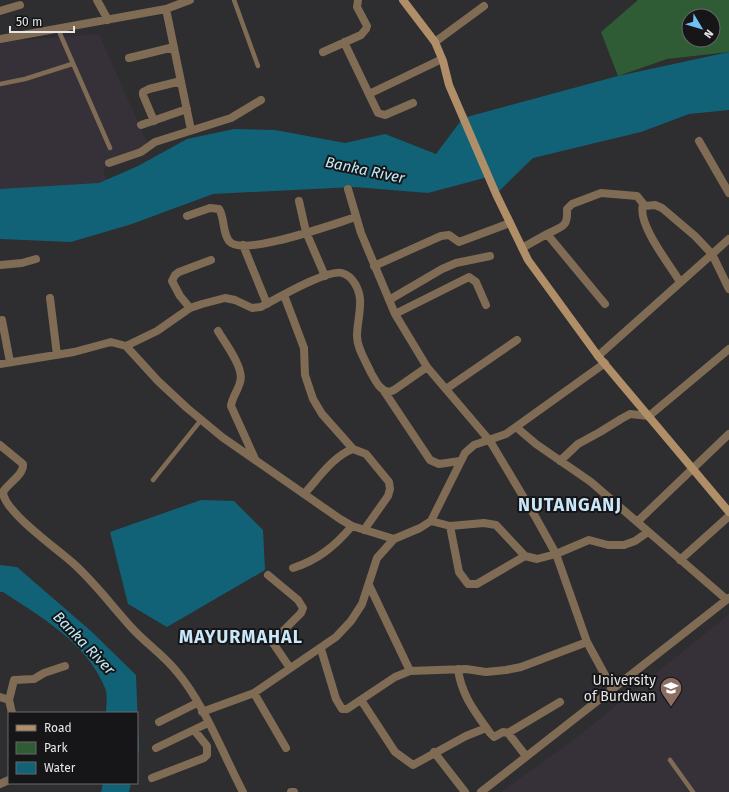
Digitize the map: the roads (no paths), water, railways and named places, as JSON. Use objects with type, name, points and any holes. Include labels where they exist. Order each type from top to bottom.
[{"type":"street","points":[[98,0],[108,20]]},
{"type":"street","points":[[0,40],[166,9],[190,0]]},
{"type":"street","points":[[323,52],[361,34],[366,29],[367,26],[357,7],[358,0]]},
{"type":"street","points":[[402,0],[435,42],[442,59],[449,85],[496,194],[522,248],[544,283],[598,356],[729,512]]},
{"type":"street","points":[[0,11],[20,5]]},
{"type":"street","points":[[435,42],[484,6]]},
{"type":"street","points":[[166,9],[191,130]]},
{"type":"street","points":[[344,42],[370,94],[376,110],[381,115],[385,115],[413,103]]},
{"type":"street","points":[[129,58],[174,47]]},
{"type":"street","points":[[370,94],[442,59]]},
{"type":"street","points":[[154,121],[143,92],[149,88],[181,81]]},
{"type":"street","points":[[109,163],[141,152],[155,142],[231,118],[261,100]]},
{"type":"street","points":[[141,125],[187,109]]},
{"type":"street","points":[[698,141],[729,193]]},
{"type":"street","points":[[348,189],[356,217],[374,266],[395,314],[427,367],[490,441],[556,554],[587,642],[612,688]]},
{"type":"street","points":[[522,248],[566,224],[568,206],[593,195],[615,193],[637,196],[641,199],[643,205],[641,211],[644,223],[680,282]]},
{"type":"street","points":[[299,201],[306,232],[325,276]]},
{"type":"street","points":[[643,205],[662,208],[682,224],[712,254],[729,289]]},
{"type":"street","points":[[187,216],[210,208],[219,209],[229,241],[233,244],[243,245],[271,243],[356,217]]},
{"type":"street","points":[[374,266],[442,236],[449,235],[459,242],[510,222]]},
{"type":"street","points":[[548,234],[605,304]]},
{"type":"street","points":[[598,356],[729,239]]},
{"type":"street","points":[[243,245],[267,304]]},
{"type":"street","points":[[389,300],[456,263],[490,256]]},
{"type":"street","points":[[0,265],[22,263],[36,259]]},
{"type":"street","points":[[190,308],[180,296],[172,281],[175,275],[179,272],[211,260]]},
{"type":"street","points":[[126,346],[163,327],[190,308],[225,298],[235,300],[252,308],[261,307],[325,276],[342,273],[352,279],[358,289],[360,300],[357,337],[361,353],[377,383],[384,391],[430,460],[439,464],[460,461]]},
{"type":"street","points":[[395,314],[469,277],[476,282],[486,305]]},
{"type":"street","points":[[284,295],[304,348],[305,375],[313,399],[322,414],[353,449],[366,454],[389,482],[390,489],[388,496],[364,530]]},
{"type":"street","points":[[50,298],[57,355]]},
{"type":"street","points":[[2,320],[10,362]]},
{"type":"street","points":[[218,331],[241,373],[241,381],[232,398],[231,406],[255,460]]},
{"type":"street","points":[[446,389],[517,340]]},
{"type":"street","points":[[0,364],[57,355],[111,342],[126,346],[158,381],[201,420],[255,460],[352,526],[394,539]]},
{"type":"street","points":[[560,461],[578,444],[621,418],[630,414],[649,416],[729,349]]},
{"type":"street","points":[[202,712],[254,693],[321,649],[336,637],[351,621],[362,604],[377,558],[394,539],[420,528],[431,521],[465,453],[474,446],[506,434],[605,363]]},
{"type":"street","points":[[384,391],[394,390],[427,367]]},
{"type":"street","points":[[481,792],[728,598],[680,560],[591,482],[560,461],[516,427]]},
{"type":"street","points":[[637,522],[729,434]]},
{"type":"street","points":[[0,445],[23,464],[21,472],[6,486],[1,498],[22,520],[74,565],[108,598],[132,628],[178,672],[208,723],[243,792]]},
{"type":"street","points":[[304,494],[339,457],[353,449]]},
{"type":"street","points":[[680,560],[729,516]]},
{"type":"street","points":[[431,521],[450,526],[484,523],[496,525],[525,556],[537,559],[556,554],[589,540],[608,545],[624,545],[635,541],[648,532]]},
{"type":"street","points":[[293,568],[318,558],[333,547],[352,526]]},
{"type":"street","points":[[450,526],[459,572],[468,584],[477,584],[525,556]]},
{"type":"street","points":[[268,575],[298,600],[303,608],[273,643],[290,668]]},
{"type":"street","points":[[368,585],[410,671]]},
{"type":"street","points":[[321,649],[339,706],[342,709],[347,709],[396,677],[410,671],[458,670],[486,672],[521,667],[587,642]]},
{"type":"street","points":[[12,712],[8,700],[14,680],[34,680],[44,673],[65,666]]},
{"type":"street","points":[[458,670],[464,695],[486,728],[494,737],[503,732],[508,733],[560,702]]},
{"type":"street","points":[[254,693],[286,748]]},
{"type":"street","points":[[0,697],[8,700]]},
{"type":"street","points":[[361,700],[395,752],[411,764],[415,765],[434,752],[486,728]]},
{"type":"street","points":[[159,722],[197,703]]},
{"type":"street","points":[[156,748],[208,723]]},
{"type":"street","points":[[152,778],[204,758],[207,755],[207,746],[194,730]]},
{"type":"street","points":[[508,733],[526,756]]},
{"type":"street","points":[[434,752],[465,792]]},
{"type":"lane","points":[[234,0],[244,23],[258,66]]},
{"type":"lane","points":[[58,30],[110,148]]},
{"type":"lane","points":[[0,84],[25,79],[72,64]]},
{"type":"lane","points":[[153,480],[201,420]]},
{"type":"lane","points":[[670,760],[693,792]]},
{"type":"water","name":"Banka River","points":[[729,52],[729,110],[689,114],[641,132],[533,158],[496,194],[488,177],[428,193],[354,187],[213,194],[132,224],[71,242],[0,239],[0,189],[99,183],[138,166],[187,139],[234,129],[275,130],[345,143],[385,134],[436,154],[463,118],[618,76]]},
{"type":"water","points":[[201,500],[234,501],[263,530],[265,570],[167,627],[128,604],[110,532]]},
{"type":"water","name":"Banka River","points":[[0,565],[17,567],[92,632],[136,675],[137,712],[106,712],[107,697],[105,688],[97,672],[75,644],[47,621],[3,592],[0,592]]},
{"type":"water","points":[[138,726],[139,751],[138,754]]},
{"type":"water","points":[[103,784],[131,784],[129,792],[101,792]]},
{"type":"place","name":"University of Burdwan","points":[[671,708]]},
{"type":"district","name":"NUTANGANJ","points":[[570,505]]},
{"type":"district","name":"MAYURMAHAL","points":[[241,637]]}]
